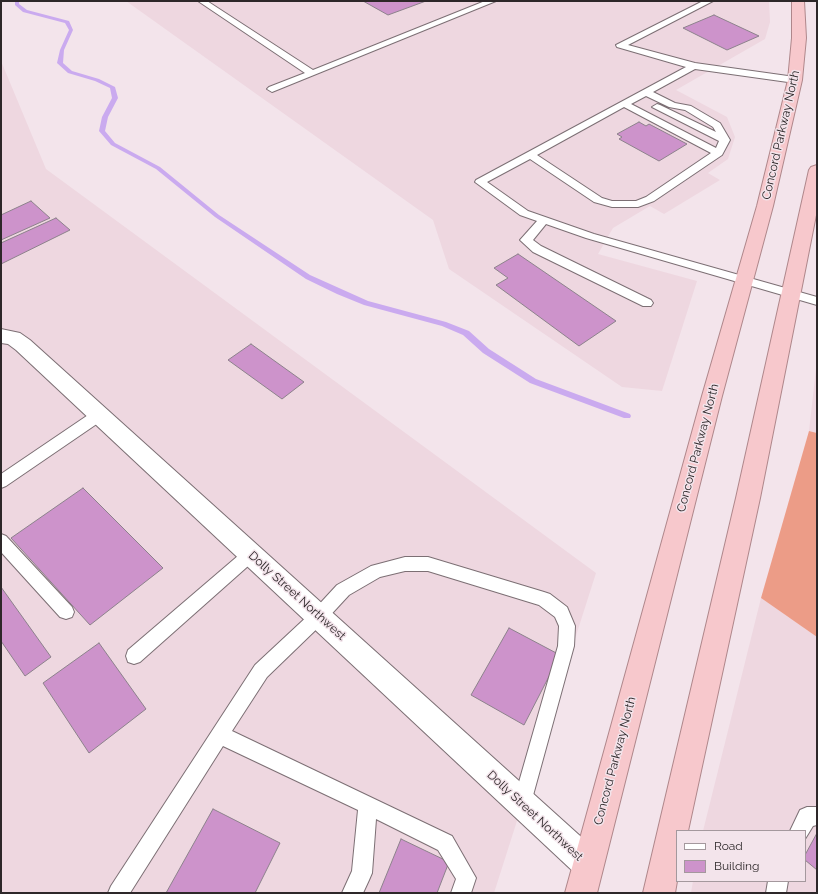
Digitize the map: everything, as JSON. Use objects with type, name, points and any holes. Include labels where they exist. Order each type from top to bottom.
[{"type":"highway","name":"Concord Parkway North","points":[[581,893],[712,396],[765,206],[795,80],[799,38],[798,1]]},
{"type":"highway","points":[[660,893],[816,182]]},
{"type":"street","name":"Dolly Street Northwest","points":[[1,336],[13,338],[23,345],[588,864]]},
{"type":"lane","points":[[202,1],[312,73]]},
{"type":"lane","points":[[272,89],[492,1]]},
{"type":"lane","points":[[709,1],[620,45],[694,66],[795,80]]},
{"type":"lane","points":[[694,66],[480,182],[524,213],[590,236],[817,301]]},
{"type":"lane","points":[[635,98],[721,147]]},
{"type":"lane","points":[[635,98],[688,108],[716,126],[721,147]]},
{"type":"lane","points":[[530,155],[598,200],[612,204],[638,204],[650,199],[697,168],[721,147]]},
{"type":"lane","points":[[544,220],[526,240],[537,249],[647,303]]},
{"type":"lane","points":[[1,482],[99,415]]},
{"type":"lane","points":[[1,541],[66,612]]},
{"type":"lane","points":[[134,656],[251,554]]},
{"type":"lane","points":[[118,893],[261,672],[319,616],[343,590],[377,571],[405,564],[428,564],[544,599],[561,612],[567,626],[566,646],[522,803]]},
{"type":"lane","points":[[220,735],[445,843],[466,878],[461,893]]},
{"type":"lane","points":[[352,893],[362,873],[368,805]]},
{"type":"lane","points":[[800,830],[807,817],[817,816]]},
{"type":"lane","points":[[776,893],[778,882]]},
{"type":"shaded area","points":[[126,1],[769,1],[770,22],[765,39],[676,90],[727,117],[735,137],[728,159],[708,173],[720,180],[664,214],[650,206],[613,228],[598,254],[697,281],[662,391],[622,387],[449,269],[433,220]]},
{"type":"shaded area","points":[[1,61],[46,169],[596,573],[494,893],[1,893]]},
{"type":"shaded area","points":[[817,360],[817,433],[809,431]]},
{"type":"shaded area","points":[[809,431],[817,433],[817,637],[761,598]]},
{"type":"shaded area","points":[[761,598],[817,637],[817,893],[691,893],[693,882],[806,882],[806,830],[703,830]]},
{"type":"building","points":[[363,1],[426,1],[388,15]]},
{"type":"building","points":[[714,15],[759,36],[727,50],[683,28]]},
{"type":"building","points":[[639,122],[646,126],[649,124],[687,144],[659,161],[619,139],[622,137],[617,134]]},
{"type":"building","points":[[31,201],[50,218],[1,240],[1,215]]},
{"type":"building","points":[[56,218],[70,230],[1,264],[1,243]]},
{"type":"building","points":[[518,254],[616,321],[579,346],[496,285],[508,278],[494,268]]},
{"type":"building","points":[[251,344],[304,382],[282,399],[228,360]]},
{"type":"building","points":[[83,488],[163,568],[90,625],[11,538]]},
{"type":"building","points":[[1,587],[51,657],[25,676],[1,641]]},
{"type":"building","points":[[509,628],[560,655],[524,725],[471,695]]},
{"type":"building","points":[[99,643],[146,709],[89,753],[43,683]]},
{"type":"building","points":[[213,809],[280,843],[255,893],[166,893]]},
{"type":"building","points":[[817,833],[817,870],[806,861],[806,853]]},
{"type":"building","points":[[401,839],[449,862],[437,893],[379,893]]},
{"type":"waterway","points":[[17,1],[17,4],[25,11],[67,22],[71,30],[62,50],[60,63],[70,72],[97,80],[112,87],[115,98],[105,117],[102,131],[113,144],[158,168],[217,216],[308,277],[366,303],[444,324],[466,333],[486,351],[533,381],[627,416]]}]
